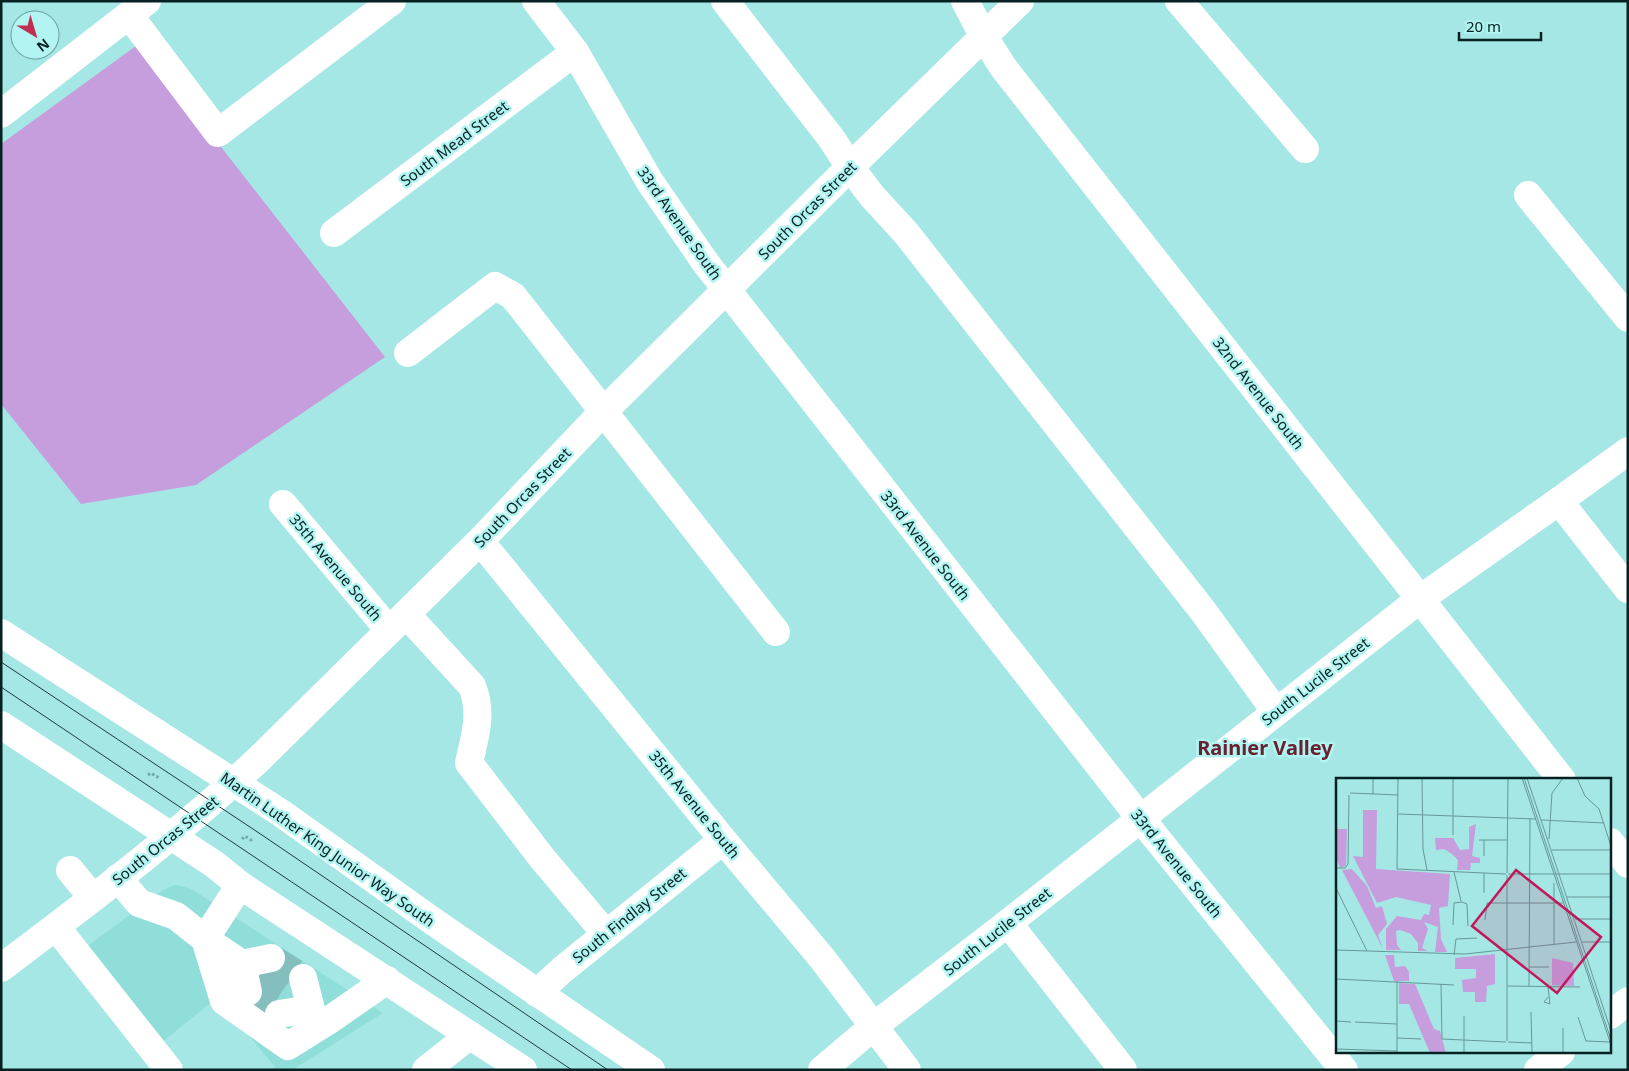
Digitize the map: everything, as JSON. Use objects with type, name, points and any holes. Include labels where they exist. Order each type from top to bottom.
[{"type":"street","points":[[1,114],[138,8],[218,133],[392,1]]},
{"type":"street","name":"33rd Avenue South","points":[[536,1],[575,52],[650,182],[727,290],[1141,819],[1344,1070]]},
{"type":"street","points":[[725,1],[831,138],[872,196],[906,233],[1203,611],[1276,712]]},
{"type":"street","name":"32nd Avenue South","points":[[965,1],[1003,67],[1560,778]]},
{"type":"street","name":"South Orcas Street","points":[[1,968],[171,836],[234,782],[480,541],[603,412],[1020,1]]},
{"type":"street","points":[[1179,1],[1305,149]]},
{"type":"street","name":"South Mead Street","points":[[334,233],[575,52]]},
{"type":"street","points":[[1528,195],[1628,318]]},
{"type":"street","points":[[408,353],[494,286],[513,296],[776,632]]},
{"type":"street","name":"South Lucile Street","points":[[822,1070],[874,1026],[1420,599],[1628,451]]},
{"type":"street","points":[[1559,501],[1628,589]]},
{"type":"street","name":"35th Avenue South","points":[[283,504],[397,622],[472,686],[476,696],[478,713],[469,763],[542,858],[606,934]]},
{"type":"street","name":"35th Avenue South","points":[[480,541],[723,840],[821,957],[907,1070]]},
{"type":"street","name":"Martin Luther King Junior Way South","points":[[1,633],[282,813],[434,922],[651,1070]]},
{"type":"street","points":[[1,725],[214,864],[240,885],[522,1070]]},
{"type":"street","name":"South Findlay Street","points":[[537,993],[562,970],[723,840]]},
{"type":"street","points":[[1612,844],[1628,864]]},
{"type":"street","points":[[70,870],[93,898]]},
{"type":"street","points":[[118,878],[140,903],[176,916],[205,939],[255,972]]},
{"type":"street","points":[[240,885],[205,939],[224,1001],[288,1046],[303,1004],[387,980]]},
{"type":"street","points":[[1008,923],[1123,1070]]},
{"type":"street","points":[[56,926],[169,1070]]},
{"type":"street","points":[[1612,1014],[1628,1002]]},
{"type":"street","points":[[426,1070],[470,1035]]},
{"type":"street","points":[[1538,1070],[1558,1054]]},
{"type":"street","points":[[1562,1054],[1574,1070]]},
{"type":"path","points":[[148,775],[151,773],[156,777],[159,775]]},
{"type":"path","points":[[242,839],[245,836],[251,840],[253,838]]},
{"type":"shaded area","points":[[140,43],[385,357],[196,485],[81,504],[1,404],[1,144]]},
{"type":"shaded area","points":[[175,885],[193,890],[383,1013],[292,1070],[277,1070],[218,997],[161,1043],[85,948],[163,890]]},
{"type":"tunnel","points":[[271,958],[303,978]]},
{"type":"tunnel","points":[[260,974],[292,996]]},
{"type":"tunnel","points":[[248,992],[279,1014]]},
{"type":"tram line","points":[[1,662],[259,833],[608,1070]]},
{"type":"tram line","points":[[1,687],[572,1070]]},
{"type":"district","name":"Rainier Valley","points":[[1265,747]]}]
